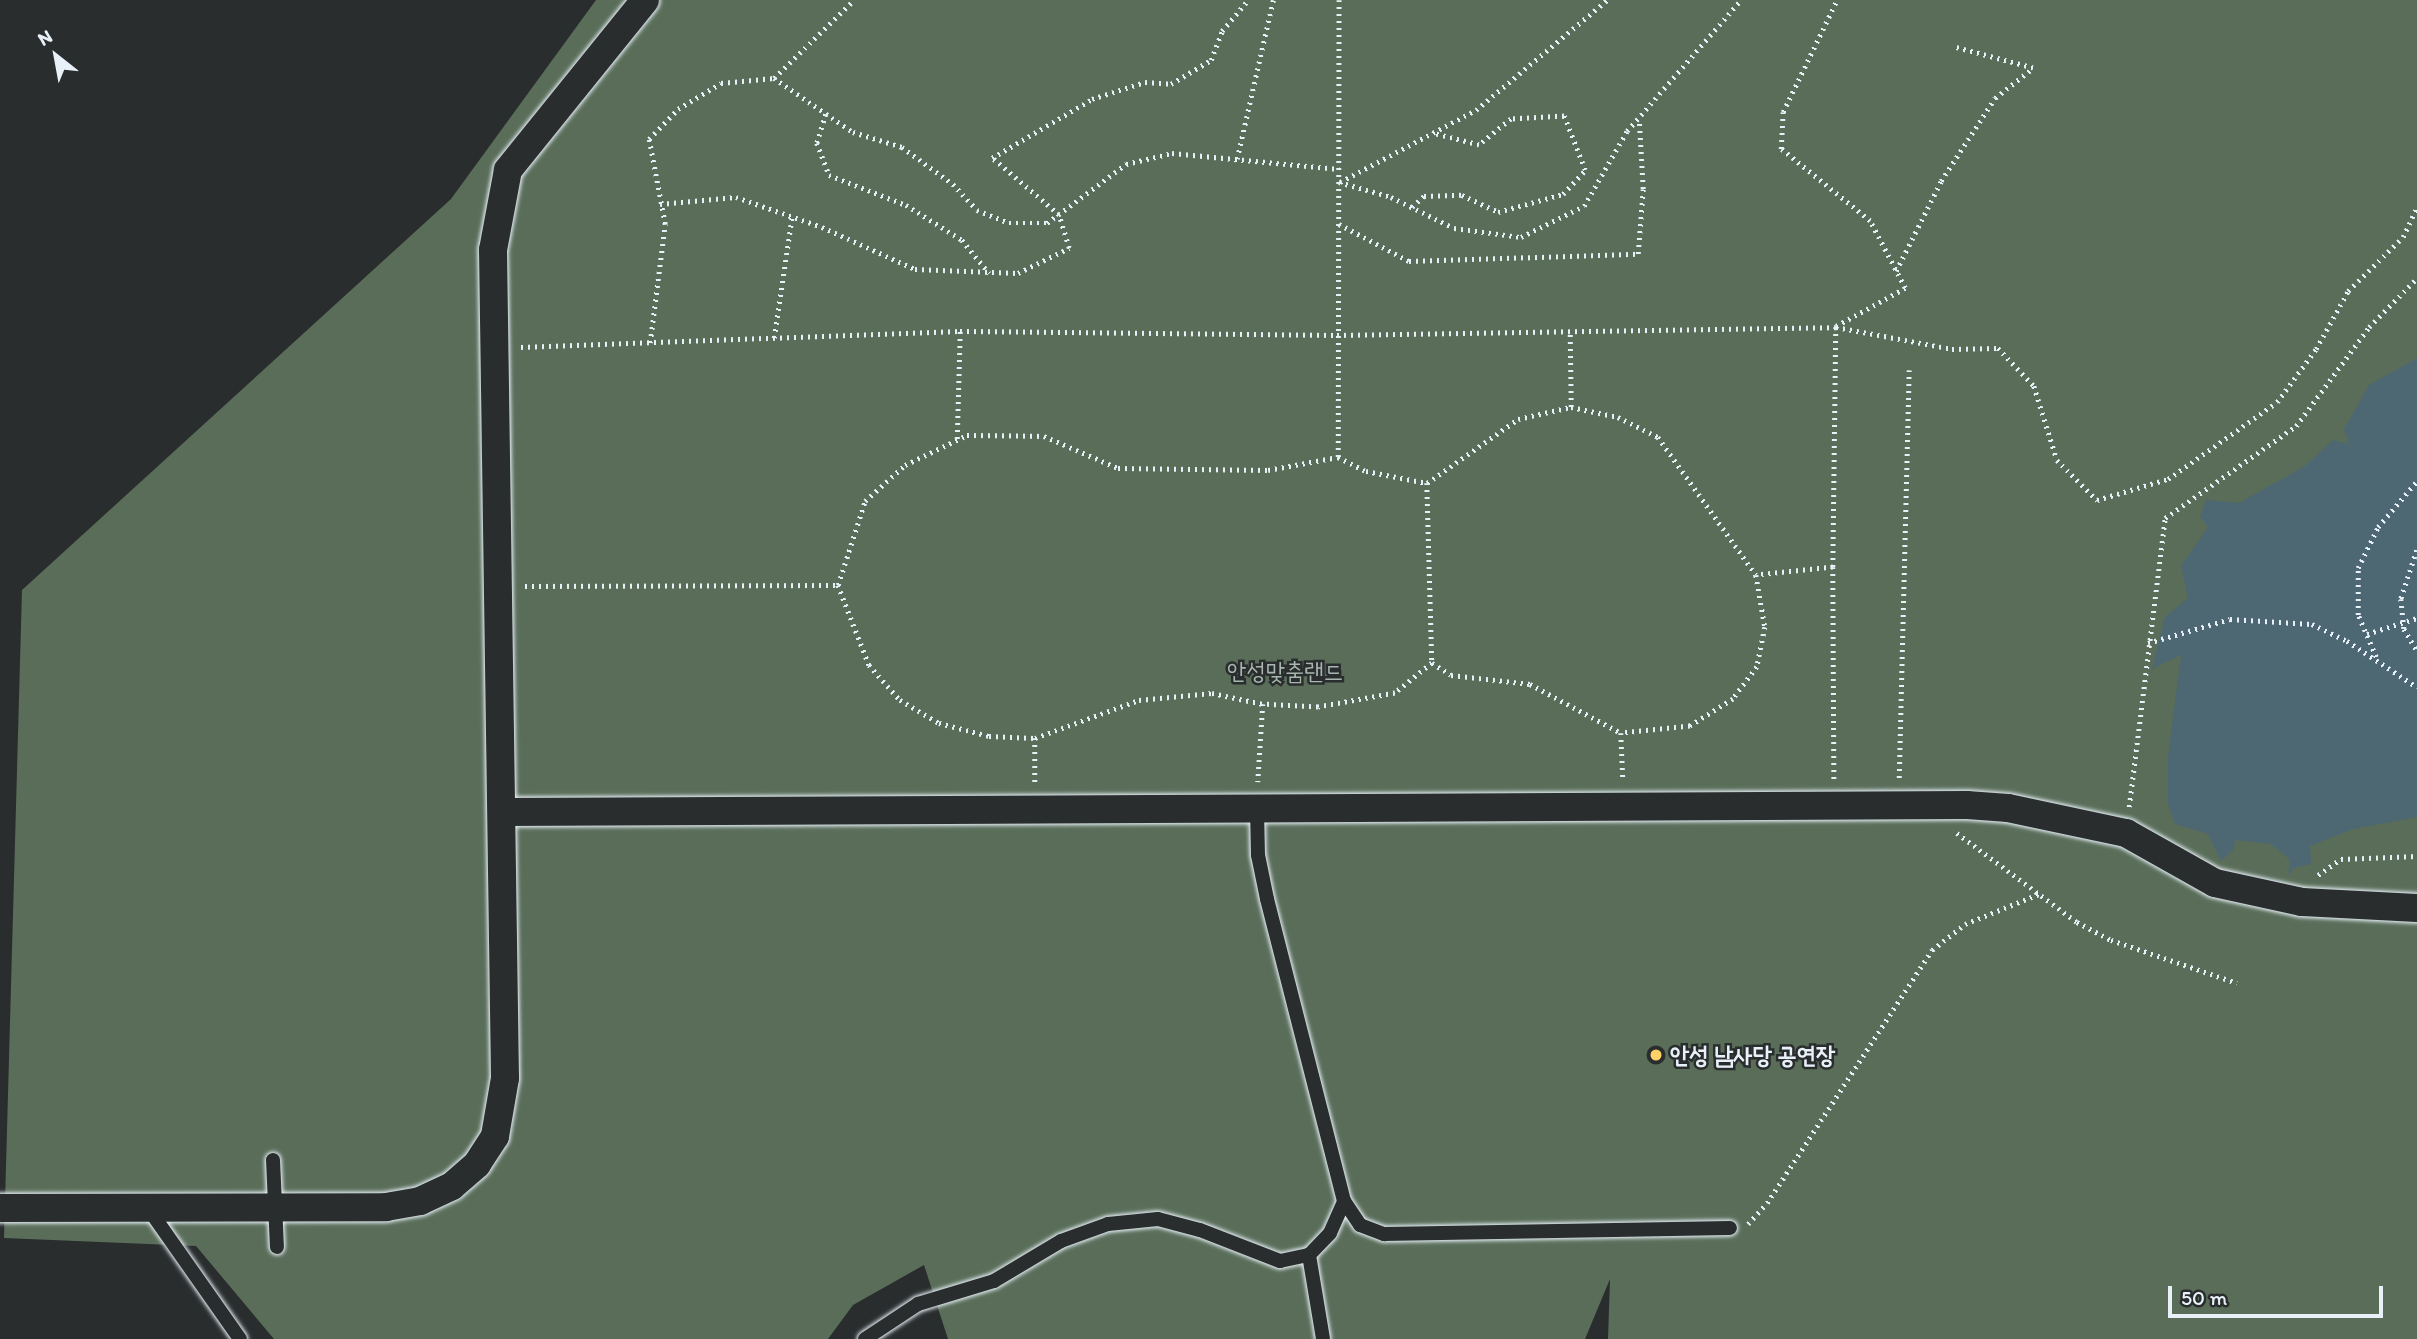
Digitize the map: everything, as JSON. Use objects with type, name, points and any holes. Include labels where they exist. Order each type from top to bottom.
[{"type":"street","points":[[0,1208],[275,1205],[386,1207],[420,1201],[452,1186],[477,1164],[495,1136],[505,1078],[497,348],[493,250],[508,170],[645,0]]},
{"type":"street","points":[[503,812],[1834,805],[2008,808],[2126,834],[2215,883],[2293,900],[2417,908]]},
{"type":"lane","points":[[1257,808],[1258,855],[1267,899],[1345,1201],[1360,1225],[1384,1234],[1730,1228]]},
{"type":"lane","points":[[274,1160],[277,1247]]},
{"type":"lane","points":[[864,1339],[918,1304],[994,1281],[1061,1241],[1108,1224],[1158,1219],[1200,1230],[1280,1261],[1309,1255],[1331,1233],[1345,1201]]},
{"type":"lane","points":[[148,1206],[240,1339]]},
{"type":"lane","points":[[1309,1255],[1323,1339]]},
{"type":"path","points":[[650,344],[665,224],[649,139],[678,109],[721,83],[774,78],[855,0]]},
{"type":"path","points":[[660,204],[736,197],[792,216],[915,269],[1018,273],[1069,248],[1059,215],[992,158],[1092,99],[1145,82],[1171,84],[1211,60],[1222,32],[1248,0]]},
{"type":"path","points":[[1237,159],[1273,0]]},
{"type":"path","points":[[1338,457],[1339,0]]},
{"type":"path","points":[[1339,182],[1476,110],[1607,0]]},
{"type":"path","points":[[1339,182],[1412,207],[1454,228],[1521,237],[1584,206],[1639,118],[1741,0]]},
{"type":"path","points":[[1836,327],[1905,288],[1870,221],[1781,149],[1783,112],[1837,0]]},
{"type":"path","points":[[1896,272],[1941,181],[1995,98],[2033,68],[1954,47]]},
{"type":"path","points":[[774,78],[853,132],[902,147],[953,184],[977,210],[1009,223],[1047,223],[1126,164],[1172,153],[1339,169]]},
{"type":"path","points":[[826,114],[817,143],[829,175],[906,205],[962,240],[989,273]]},
{"type":"path","points":[[1412,207],[1424,196],[1462,195],[1499,212],[1563,194],[1585,170],[1564,116],[1511,119],[1479,145],[1432,133]]},
{"type":"path","points":[[1339,223],[1409,261],[1639,254],[1643,189],[1639,118]]},
{"type":"path","points":[[497,348],[960,331],[1337,335],[1836,327],[1952,349],[1998,348],[2034,386],[2057,460],[2097,500],[2168,479],[2277,402],[2316,349],[2348,292],[2403,237],[2417,207]]},
{"type":"path","points":[[774,338],[792,216]]},
{"type":"path","points":[[2126,834],[2165,518],[2296,426],[2369,327],[2417,278]]},
{"type":"path","points":[[1834,805],[1836,327]]},
{"type":"path","points":[[957,439],[960,331]]},
{"type":"path","points":[[1570,331],[1571,407]]},
{"type":"path","points":[[1898,805],[1909,370]]},
{"type":"path","points":[[1571,407],[1618,417],[1658,437],[1756,575],[1765,627],[1757,667],[1733,699],[1690,726],[1621,733],[1530,684],[1451,675],[1432,663],[1395,693],[1318,708],[1262,704],[1212,693],[1139,700],[1035,738],[989,736],[939,723],[900,700],[869,665],[838,585],[865,501],[905,465],[967,435],[1044,436],[1118,468],[1268,470],[1338,457],[1366,471],[1427,483],[1518,419],[1571,407]]},
{"type":"path","points":[[2376,659],[2358,615],[2358,568],[2378,527],[2417,481]]},
{"type":"path","points":[[1427,483],[1432,663]]},
{"type":"path","points":[[2417,550],[2401,599],[2404,629],[2417,650]]},
{"type":"path","points":[[1756,575],[1833,567]]},
{"type":"path","points":[[499,586],[838,585]]},
{"type":"path","points":[[2148,643],[2230,619],[2270,618],[2312,624],[2376,659],[2417,687]]},
{"type":"path","points":[[2367,634],[2417,618]]},
{"type":"path","points":[[1257,808],[1262,704]]},
{"type":"path","points":[[1621,733],[1625,807]]},
{"type":"path","points":[[1035,738],[1035,808]]},
{"type":"path","points":[[1950,827],[2039,894],[2111,940],[2237,983]]},
{"type":"path","points":[[2293,900],[2341,859],[2417,856]]},
{"type":"path","points":[[1730,1228],[1751,1223],[1767,1202],[1931,950],[1965,924],[2039,894]]},
{"type":"green space","name":"안성맞춤랜드","points":[[596,0],[2417,0],[2417,1339],[1608,1339],[1610,1279],[1585,1339],[948,1339],[924,1265],[853,1305],[828,1339],[274,1339],[196,1246],[4,1238],[22,590],[451,199]]},
{"type":"water","points":[[2417,358],[2417,817],[2353,829],[2310,846],[2311,864],[2294,868],[2288,875],[2290,860],[2271,844],[2235,840],[2234,849],[2221,861],[2208,834],[2175,824],[2168,804],[2168,757],[2181,655],[2152,669],[2165,617],[2188,598],[2181,566],[2208,527],[2200,517],[2206,500],[2239,503],[2305,466],[2333,440],[2349,444],[2344,429],[2369,385]]},
{"type":"place","name":"안성 남사당 공연장","points":[[1656,1055]]}]
